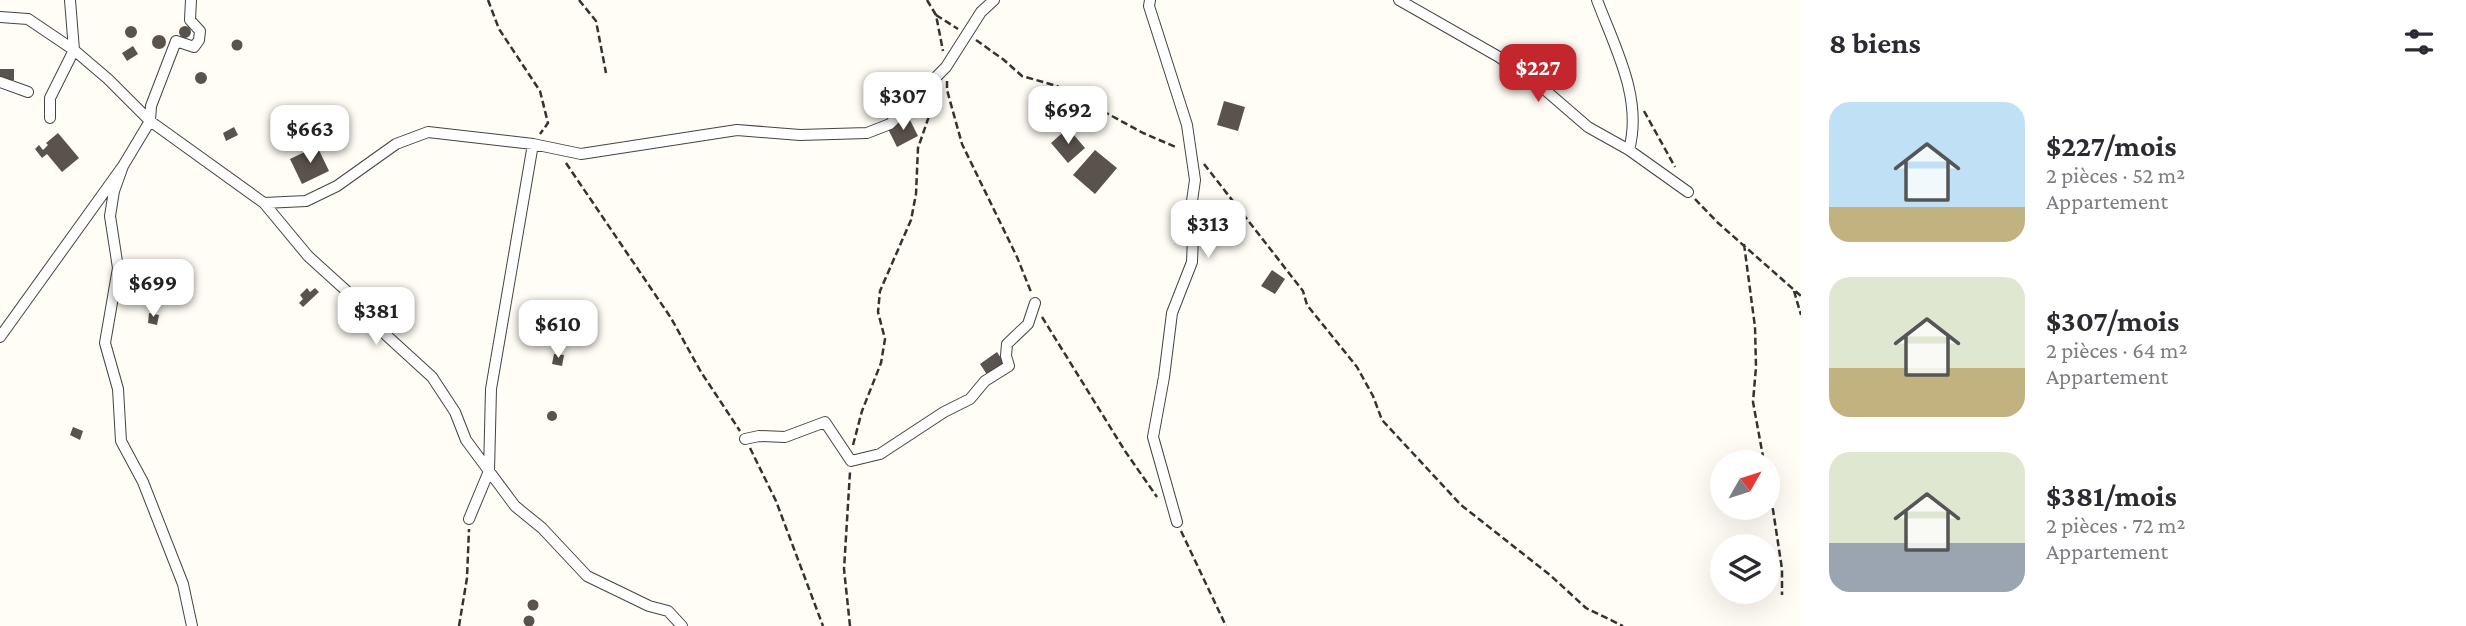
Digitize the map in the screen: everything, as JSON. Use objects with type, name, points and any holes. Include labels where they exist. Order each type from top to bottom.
[{"type":"street","points":[[50,118],[50,98],[74,50],[70,0]]},
{"type":"street","points":[[0,337],[123,166],[149,121],[151,106],[176,41],[194,47],[200,40],[200,31],[190,20],[191,0]]},
{"type":"street","points":[[264,204],[306,201],[337,186],[396,144],[428,131],[581,154],[737,130],[800,135],[867,133],[890,124],[947,67],[966,33],[981,12],[994,0]]},
{"type":"street","points":[[1150,0],[1149,6],[1187,125],[1195,180],[1190,215],[1192,262],[1172,313],[1153,437],[1177,522]]},
{"type":"street","points":[[1399,0],[1499,57],[1544,89],[1588,127],[1629,150],[1688,192]]},
{"type":"street","points":[[1597,0],[1630,88],[1634,130],[1629,150]]},
{"type":"street","points":[[0,17],[28,19],[74,50],[108,79],[149,121],[264,204],[307,256],[362,305],[386,335],[432,377],[455,412],[466,440],[515,506],[542,528],[587,576],[649,606],[668,611],[682,626]]},
{"type":"street","points":[[0,82],[28,92]]},
{"type":"street","points":[[469,519],[489,471],[491,389],[533,145]]},
{"type":"street","points":[[123,166],[114,191],[110,216],[118,268],[105,343],[118,389],[121,441],[144,482],[183,584],[192,626]]},
{"type":"street","points":[[745,439],[759,436],[785,437],[825,422],[851,461],[880,454],[944,412],[970,399],[985,381],[1009,366],[1007,344],[1028,324],[1035,303]]},
{"type":"path","points":[[488,0],[499,29],[540,91],[548,123],[533,145]]},
{"type":"path","points":[[579,0],[596,21],[606,73]]},
{"type":"path","points":[[927,0],[936,15],[947,67],[947,90],[962,144],[1017,257],[1035,303],[1052,336],[1162,504]]},
{"type":"path","points":[[936,15],[1004,60],[1021,76],[1056,86],[1143,133],[1192,154],[1212,172],[1303,291],[1307,305],[1357,368],[1373,396],[1382,421],[1461,505],[1587,608],[1623,626]]},
{"type":"path","points":[[850,626],[844,569],[854,435],[881,363],[885,339],[878,312],[880,291],[911,220],[916,194],[918,148],[938,90]]},
{"type":"path","points":[[1644,110],[1677,172]]},
{"type":"path","points":[[563,158],[671,318],[701,372],[745,439],[776,501],[798,565],[820,611],[823,626]]},
{"type":"path","points":[[1688,192],[1717,222],[1801,296]]},
{"type":"path","points":[[1744,244],[1755,327],[1753,402],[1762,450]]},
{"type":"path","points":[[1794,291],[1801,315]]},
{"type":"path","points":[[459,626],[467,578],[469,519]]},
{"type":"path","points":[[1775,520],[1782,569],[1782,594]]},
{"type":"path","points":[[1177,522],[1226,626]]},
{"type":"building","points":[[126,27],[136,27],[136,37],[126,37]]},
{"type":"building","points":[[180,27],[190,27],[190,37],[180,37]]},
{"type":"building","points":[[159,35],[164,37],[164,47],[159,49],[154,47],[152,42],[154,37]]},
{"type":"building","points":[[237,40],[241,41],[241,49],[237,50],[233,49],[232,45],[233,41]]},
{"type":"building","points":[[133,46],[138,54],[127,61],[122,53]]},
{"type":"building","points":[[0,69],[14,69],[14,80],[0,80]]},
{"type":"building","points":[[196,73],[206,73],[206,83],[196,83]]},
{"type":"building","points":[[1224,101],[1245,107],[1238,131],[1217,125]]},
{"type":"building","points":[[881,102],[891,102],[891,111],[881,111]]},
{"type":"building","points":[[909,118],[918,136],[897,147],[888,129]]},
{"type":"building","points":[[234,127],[238,135],[226,141],[223,133]]},
{"type":"building","points":[[1068,128],[1085,148],[1068,163],[1051,143]]},
{"type":"building","points":[[58,133],[79,158],[62,172],[47,154],[42,158],[35,149],[39,145],[43,150],[48,145],[46,143]]},
{"type":"building","points":[[317,146],[329,171],[302,184],[290,159]]},
{"type":"building","points":[[1095,150],[1117,168],[1095,194],[1073,175]]},
{"type":"building","points":[[1272,270],[1285,279],[1275,294],[1261,286]]},
{"type":"building","points":[[307,288],[310,292],[315,288],[319,292],[303,307],[299,303],[303,299],[300,295]]},
{"type":"building","points":[[149,313],[159,315],[157,325],[148,323]]},
{"type":"building","points":[[997,352],[1005,364],[988,376],[980,364]]},
{"type":"building","points":[[554,354],[564,355],[562,366],[552,364]]},
{"type":"building","points":[[552,411],[556,412],[556,420],[552,421],[548,420],[547,416],[548,412]]},
{"type":"building","points":[[73,427],[83,431],[80,440],[70,435]]},
{"type":"building","points":[[533,599],[539,605],[533,611],[527,605]]},
{"type":"building","points":[[529,615],[535,621],[529,627],[523,621]]}]
